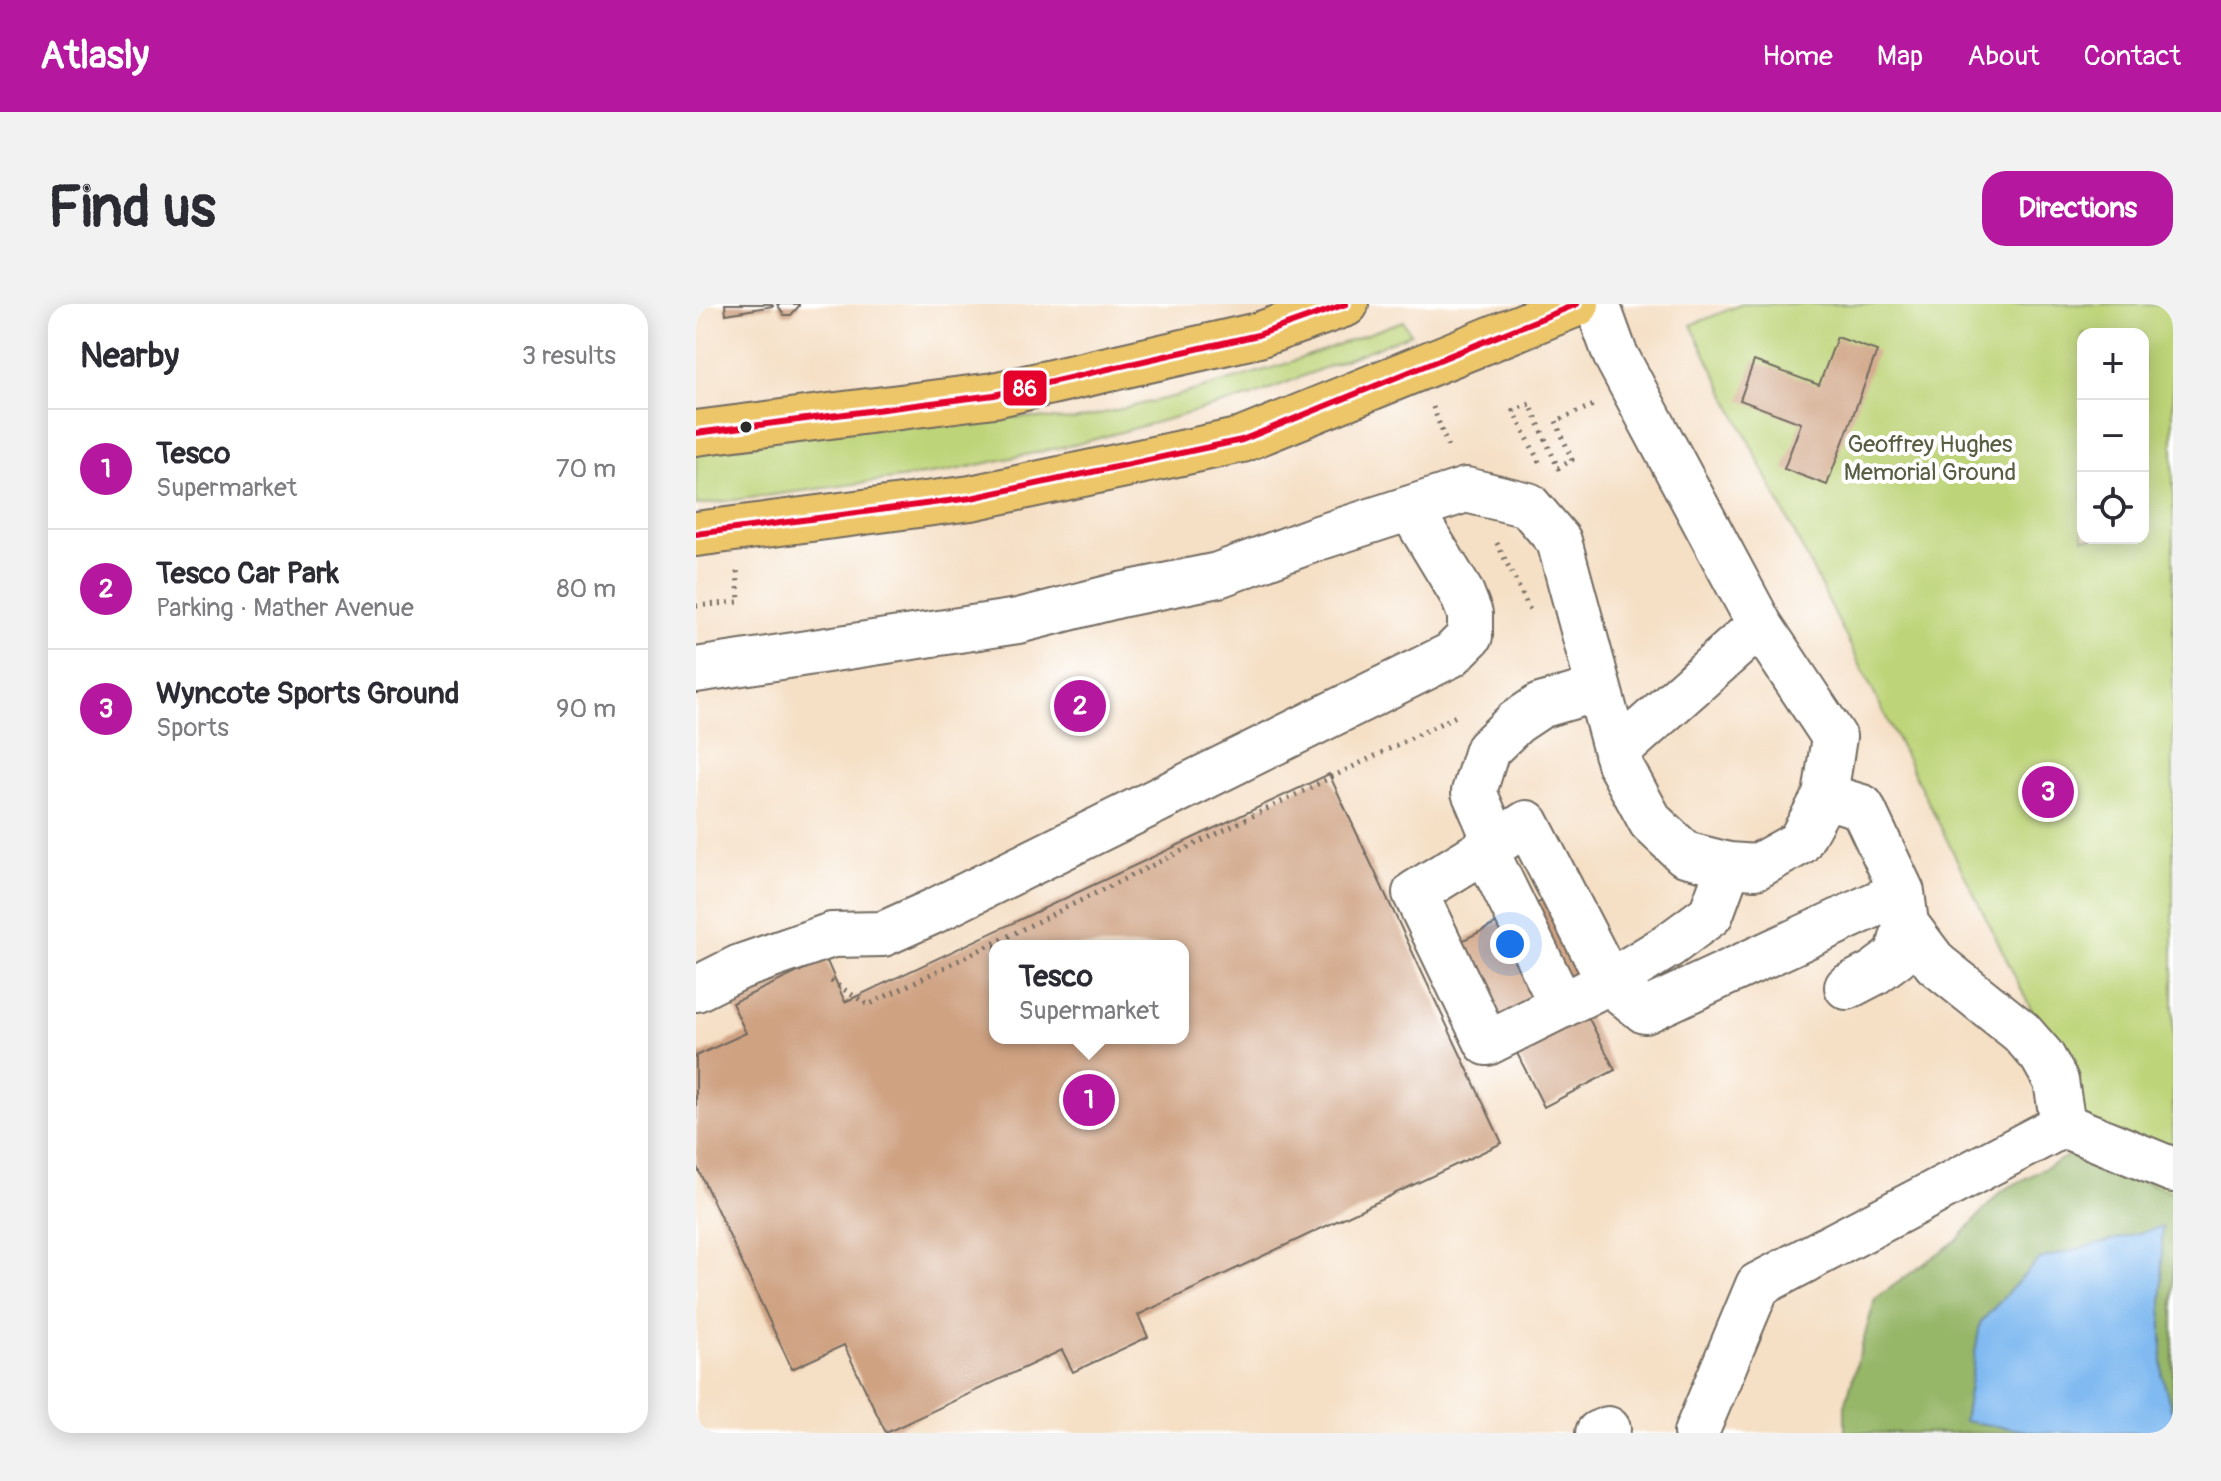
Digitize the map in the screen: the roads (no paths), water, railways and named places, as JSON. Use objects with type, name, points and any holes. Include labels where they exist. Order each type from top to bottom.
[{"type":"main road","points":[[715,532],[971,498],[1242,440],[1577,304]]},
{"type":"main road","points":[[696,433],[994,395],[1258,335],[1335,306]]},
{"type":"lane","points":[[696,670],[1018,621],[1120,595],[1218,575],[1318,538],[1466,490],[1528,505],[1559,541],[1616,753],[1651,822],[1685,854],[1729,865],[1756,867],[1799,843],[1825,796],[1834,737],[1760,625],[1615,354],[1597,304]]},
{"type":"lane","points":[[696,989],[740,967],[832,935],[883,934],[1451,655],[1470,636],[1470,614],[1462,594],[1410,508]]},
{"type":"lane","points":[[1616,753],[1760,625]]},
{"type":"lane","points":[[1598,689],[1540,706],[1516,722],[1487,750],[1474,792],[1497,844],[1586,994],[1645,1011],[1904,908]]},
{"type":"lane","points":[[1825,796],[1862,807],[1904,908],[1936,964],[2021,1032],[2042,1056],[2056,1081],[2063,1125]]},
{"type":"lane","points":[[1497,844],[1415,893],[1487,1043],[1586,994],[1668,946],[1711,914],[1729,865]]},
{"type":"lane","points":[[1847,987],[1897,956],[1904,908]]},
{"type":"lane","points":[[1696,1433],[1758,1285],[2063,1125],[2173,1170]]},
{"type":"water","points":[[2162,1227],[2162,1375],[2173,1415],[2173,1433],[2040,1433],[1964,1421],[1980,1323],[2039,1259]]},
{"type":"place","name":"Tesco Car Park","points":[[1080,706]]},
{"type":"place","name":"Wyncote Sports Ground","points":[[2048,792]]},
{"type":"place","name":"Tesco","points":[[1089,1100]]},
{"type":"park label","name":"Geoffrey Hughes Memorial Ground","points":[[1930,458]]}]
